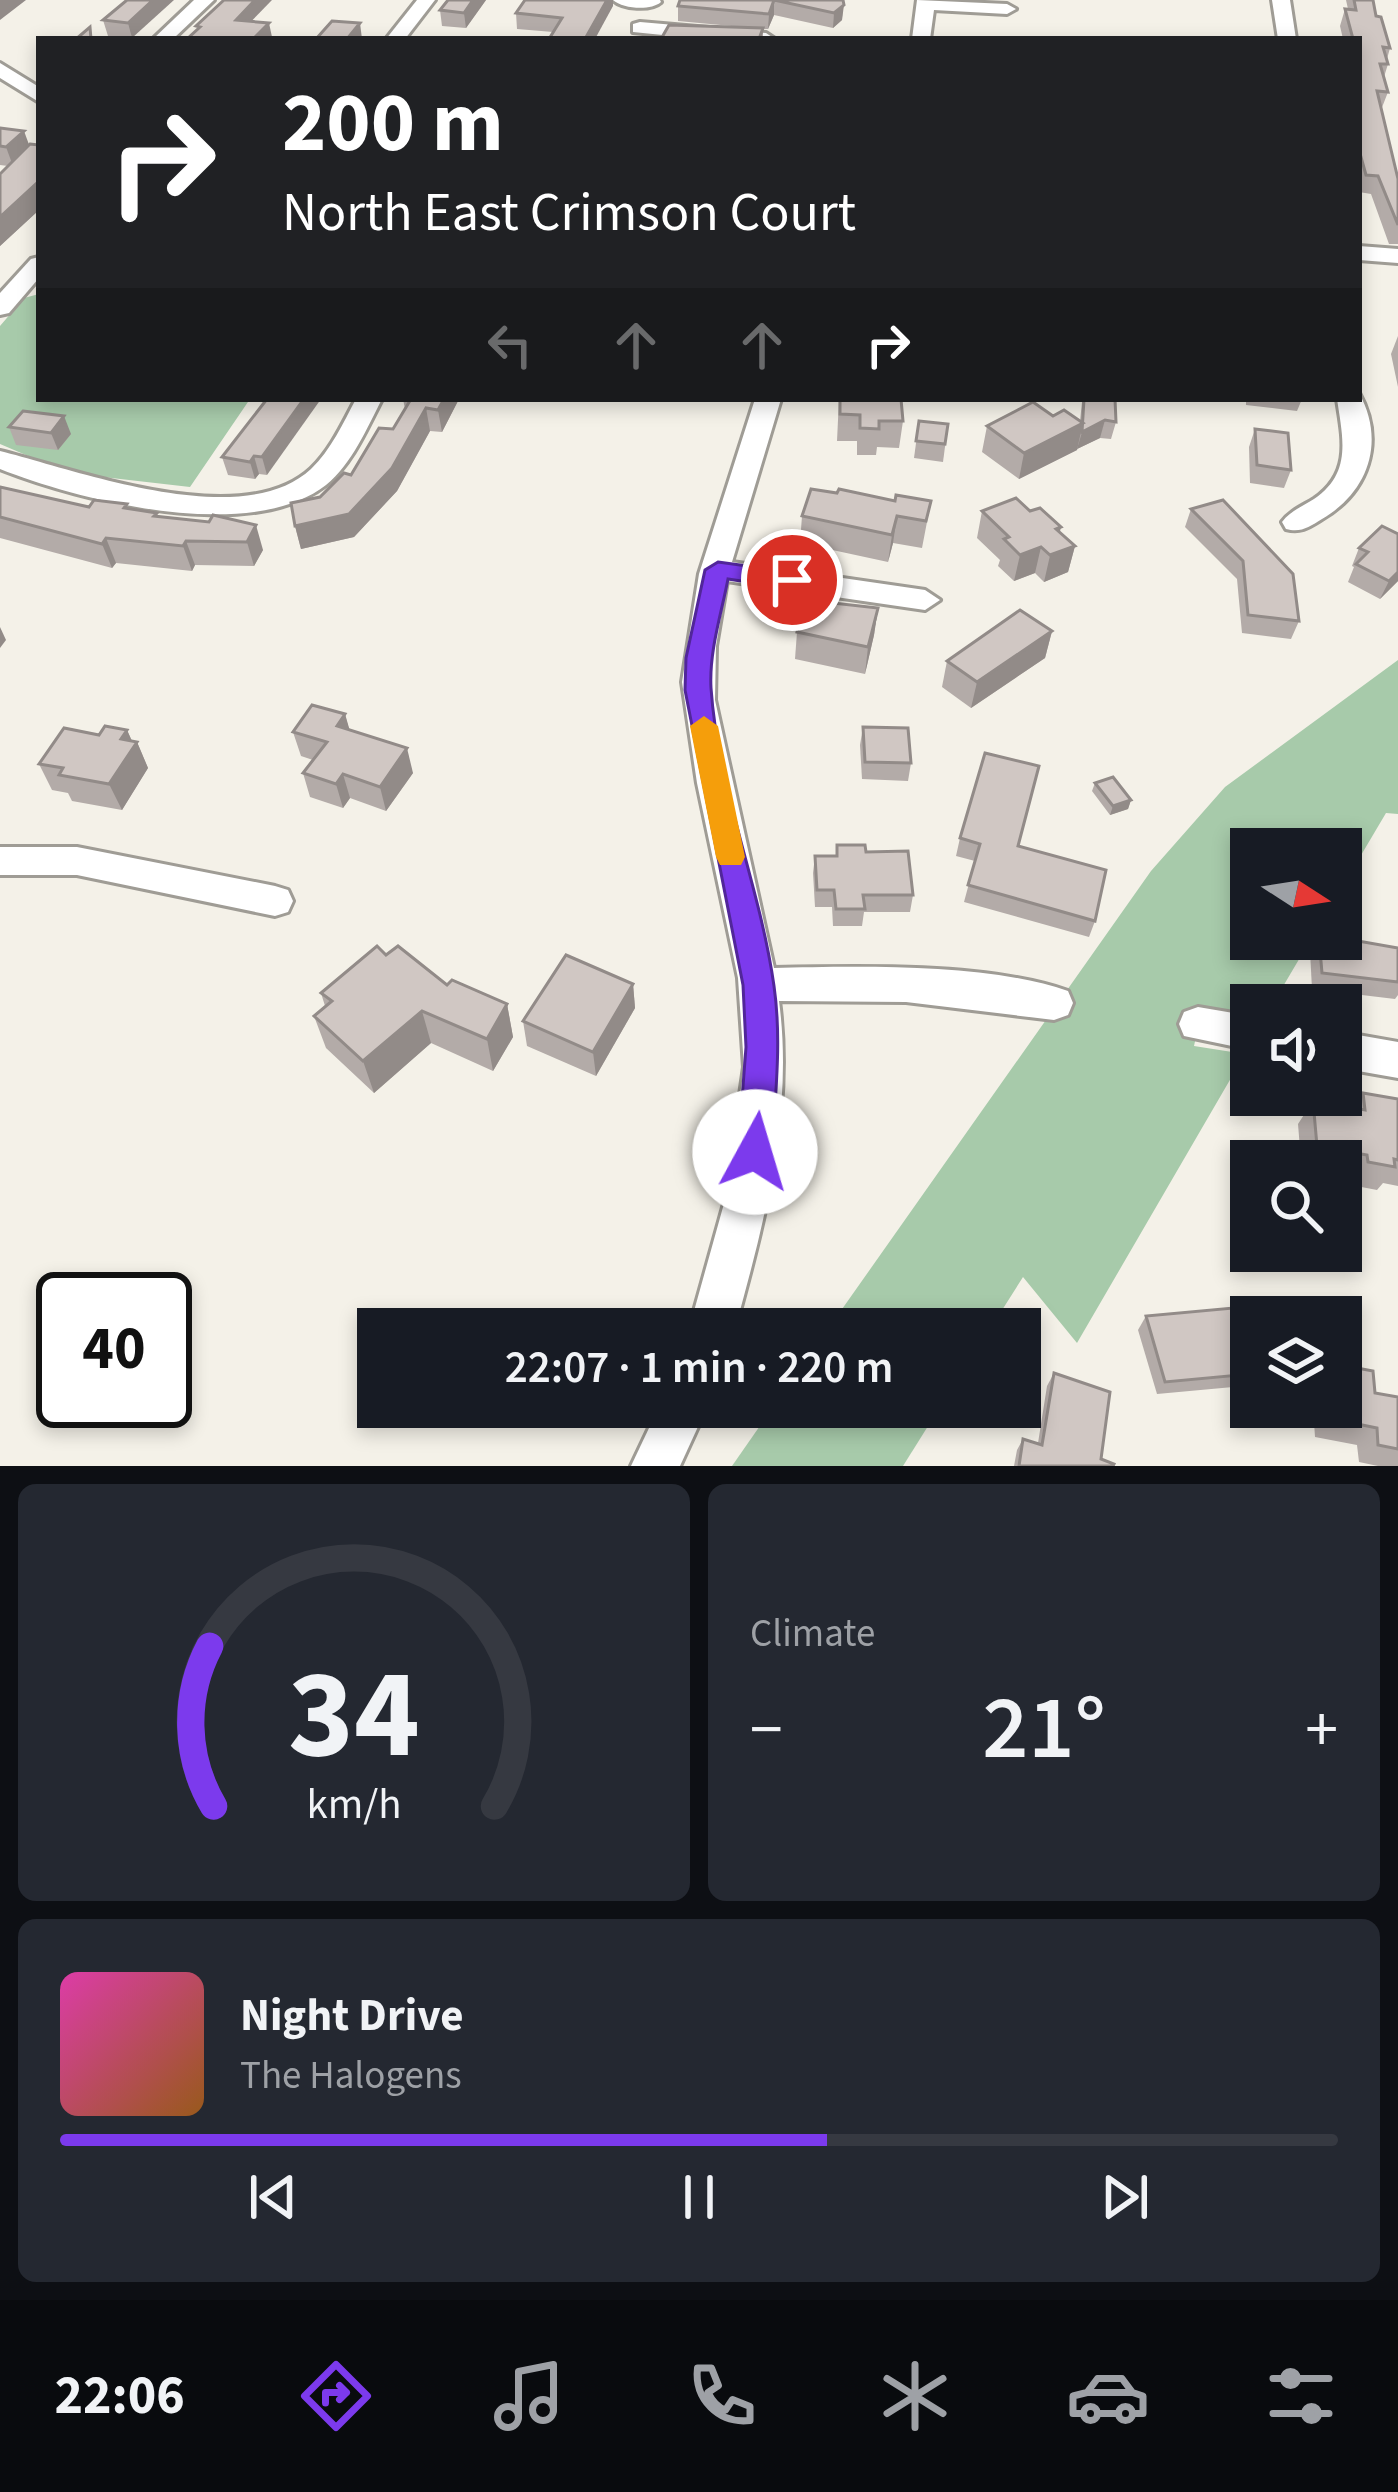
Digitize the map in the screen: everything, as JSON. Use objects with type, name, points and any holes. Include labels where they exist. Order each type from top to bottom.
[{"type":"street","points":[[165,36],[205,0]]},
{"type":"street","points":[[396,36],[426,0]]},
{"type":"street","points":[[622,0],[652,1],[637,33],[702,36]]},
{"type":"street","points":[[1281,0],[1287,36]]},
{"type":"street","points":[[921,36],[926,2],[1007,9]]},
{"type":"street","points":[[0,69],[36,94]]},
{"type":"street","points":[[1362,253],[1398,256]]},
{"type":"street","points":[[0,308],[34,278]]},
{"type":"street","points":[[0,459],[39,477],[179,500],[244,505],[288,495],[317,479],[367,402]]},
{"type":"street","points":[[718,1308],[749,1189],[760,1115],[758,985],[698,690],[703,631],[768,402]]},
{"type":"street","points":[[1296,522],[1340,498],[1356,473],[1359,451],[1351,402]]},
{"type":"street","points":[[718,570],[925,600]]},
{"type":"street","points":[[0,861],[77,861],[275,901]]},
{"type":"street","points":[[758,985],[865,981],[956,986],[1054,1004]]},
{"type":"street","points":[[1198,1024],[1230,1030]]},
{"type":"street","points":[[1362,1054],[1398,1060]]},
{"type":"green space","points":[[36,295],[36,402],[248,402],[190,487],[68,473],[0,444],[0,326],[24,298]]},
{"type":"green space","points":[[1398,660],[1398,814],[1386,813],[1362,854],[1362,828],[1230,828],[1230,960],[1299,960],[1284,984],[1230,984],[1230,1013],[1202,1009],[1194,1046],[1230,1052],[1230,1080],[1077,1343],[1023,1277],[1003,1308],[843,1308],[1151,871],[1225,787]]},
{"type":"green space","points":[[758,1428],[927,1428],[903,1466],[732,1466]]},
{"type":"building","points":[[127,0],[153,0],[128,23],[103,20]]},
{"type":"building","points":[[224,0],[255,0],[236,20],[269,23],[256,36],[190,36],[200,27],[196,26]]},
{"type":"building","points":[[448,0],[473,0],[464,13],[440,10]]},
{"type":"building","points":[[525,0],[607,0],[587,36],[551,36],[562,18],[516,13]]},
{"type":"building","points":[[680,0],[774,0],[769,14],[678,6]]},
{"type":"building","points":[[774,0],[843,0],[844,5],[834,13]]},
{"type":"building","points":[[1354,0],[1373,0],[1390,48],[1383,47],[1388,64],[1380,64],[1388,92],[1377,91],[1398,179],[1398,225],[1378,176],[1366,175],[1362,161],[1362,36],[1352,36],[1345,9],[1356,10]]},
{"type":"building","points":[[332,21],[360,23],[349,36],[319,36]]},
{"type":"building","points":[[669,25],[763,28],[760,36],[663,36]]},
{"type":"building","points":[[0,128],[24,131],[6,147],[0,146]]},
{"type":"building","points":[[30,144],[36,145],[36,184],[0,217],[0,174]]},
{"type":"building","points":[[265,402],[302,402],[262,457],[254,456],[250,462],[222,457]]},
{"type":"building","points":[[409,402],[442,402],[438,410],[426,408],[392,468],[349,514],[295,526],[291,503],[320,497],[344,473],[351,475],[379,428],[393,429]]},
{"type":"building","points":[[840,402],[901,402],[903,421],[879,421],[879,429],[860,428],[860,415],[840,414]]},
{"type":"building","points":[[1033,402],[1053,416],[1064,410],[1083,423],[1024,453],[987,426]]},
{"type":"building","points":[[1084,402],[1115,402],[1116,422],[1105,420],[1082,432]]},
{"type":"building","points":[[23,411],[64,416],[51,433],[9,427]]},
{"type":"building","points":[[919,421],[948,424],[945,444],[916,441]]},
{"type":"building","points":[[1255,429],[1288,433],[1291,470],[1257,465]]},
{"type":"building","points":[[0,487],[89,507],[94,500],[127,504],[124,508],[157,513],[154,516],[209,522],[213,515],[256,525],[247,542],[186,541],[183,546],[106,538],[102,544],[0,517]]},
{"type":"building","points":[[811,489],[931,501],[926,521],[897,516],[892,535],[802,516]]},
{"type":"building","points":[[1016,498],[1030,511],[1040,508],[1075,546],[1050,555],[1041,547],[1020,555],[982,511]]},
{"type":"building","points":[[1223,500],[1293,574],[1299,621],[1248,615],[1243,561],[1191,509]]},
{"type":"building","points":[[1382,526],[1398,534],[1398,572],[1389,581],[1356,564],[1368,552],[1359,548]]},
{"type":"building","points":[[806,600],[878,608],[868,647],[797,632]]},
{"type":"building","points":[[1020,610],[1052,631],[977,682],[947,661]]},
{"type":"building","points":[[312,705],[345,714],[337,726],[407,748],[380,787],[343,774],[336,784],[303,773],[327,742],[293,732]]},
{"type":"building","points":[[105,726],[127,730],[121,739],[137,742],[109,784],[59,775],[63,768],[39,764],[64,728],[99,735]]},
{"type":"building","points":[[863,727],[908,728],[911,763],[865,762]]},
{"type":"building","points":[[985,753],[1039,766],[1018,846],[1106,870],[1095,921],[968,885],[980,844],[960,838]]},
{"type":"building","points":[[1113,777],[1131,800],[1113,806],[1095,783]]},
{"type":"building","points":[[837,845],[865,845],[866,852],[908,851],[913,895],[863,895],[865,909],[836,909],[834,890],[817,890],[815,856],[837,856]]},
{"type":"building","points":[[1362,942],[1398,948],[1398,982],[1322,973],[1321,960],[1362,960]]},
{"type":"building","points":[[377,946],[386,955],[398,946],[447,985],[452,980],[507,1004],[487,1039],[422,1011],[363,1061],[314,1016],[332,1001],[321,993]]},
{"type":"building","points":[[566,955],[633,984],[593,1052],[523,1021]]},
{"type":"building","points":[[1363,1093],[1398,1099],[1395,1167],[1368,1162],[1362,1154],[1362,1140],[1316,1140],[1314,1116],[1362,1116]]},
{"type":"building","points":[[1230,1308],[1230,1376],[1165,1382],[1146,1316]]},
{"type":"building","points":[[1362,1369],[1373,1371],[1375,1393],[1398,1397],[1398,1449],[1378,1445],[1377,1428],[1362,1425]]},
{"type":"building","points":[[1054,1373],[1110,1392],[1101,1459],[1113,1466],[1019,1466],[1023,1439],[1042,1445]]},
{"type":"slow traffic","points":[[704,726],[731,857]]},
{"type":"route","points":[[755,1152],[762,1047],[758,985],[715,789],[698,690],[699,658],[718,570],[792,580]]}]
